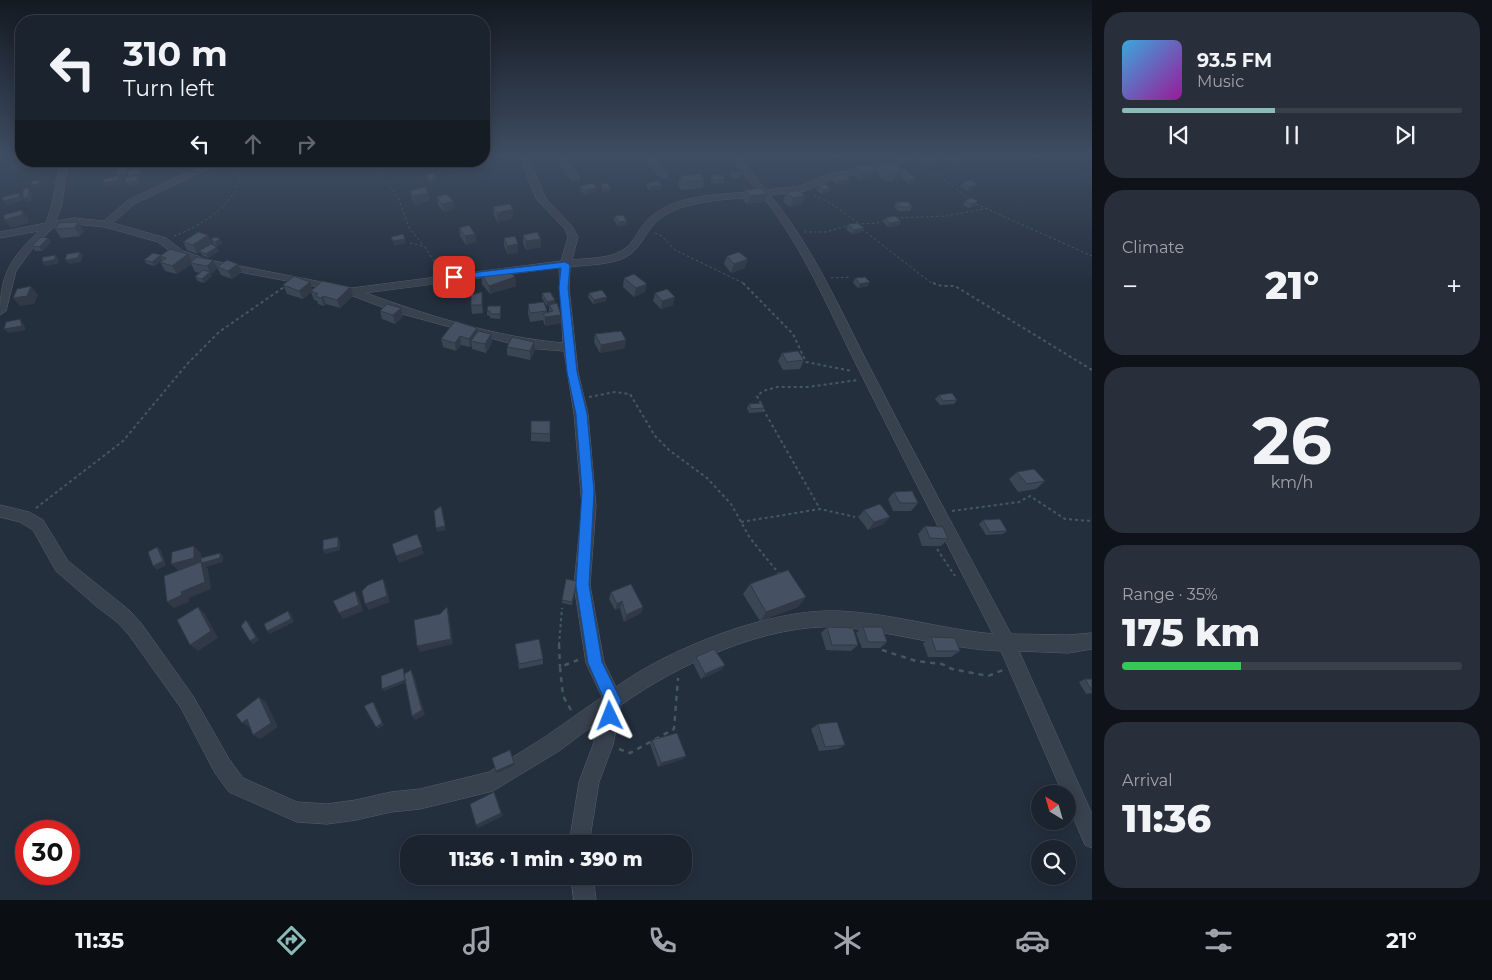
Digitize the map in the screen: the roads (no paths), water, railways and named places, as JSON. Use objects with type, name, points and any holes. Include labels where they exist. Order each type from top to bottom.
[{"type":"street","points":[[0,311],[11,271],[28,247],[50,225],[58,199]]},
{"type":"street","points":[[106,224],[131,202],[138,199]]},
{"type":"street","points":[[542,199],[569,228],[572,237],[565,265],[564,288],[577,399],[582,414],[589,506],[582,585],[595,663],[613,701],[603,745],[589,782],[580,835]]},
{"type":"street","points":[[350,291],[565,265],[621,255],[630,249],[644,228],[671,207],[682,203],[719,199]]},
{"type":"street","points":[[769,199],[821,279],[868,376],[1010,650],[1092,838]]},
{"type":"street","points":[[0,235],[82,220],[106,224],[162,240],[179,253],[206,263],[350,291],[399,309],[528,344],[571,348]]},
{"type":"street","points":[[0,512],[24,517],[38,525],[62,566],[102,601],[123,616],[140,636],[187,702],[222,766],[236,785],[297,812],[327,814],[420,799],[493,781],[579,725],[645,677],[690,656],[752,631],[810,619],[840,619],[924,634],[991,642],[1010,650],[1092,640]]},
{"type":"street","points":[[583,885],[585,900]]}]
